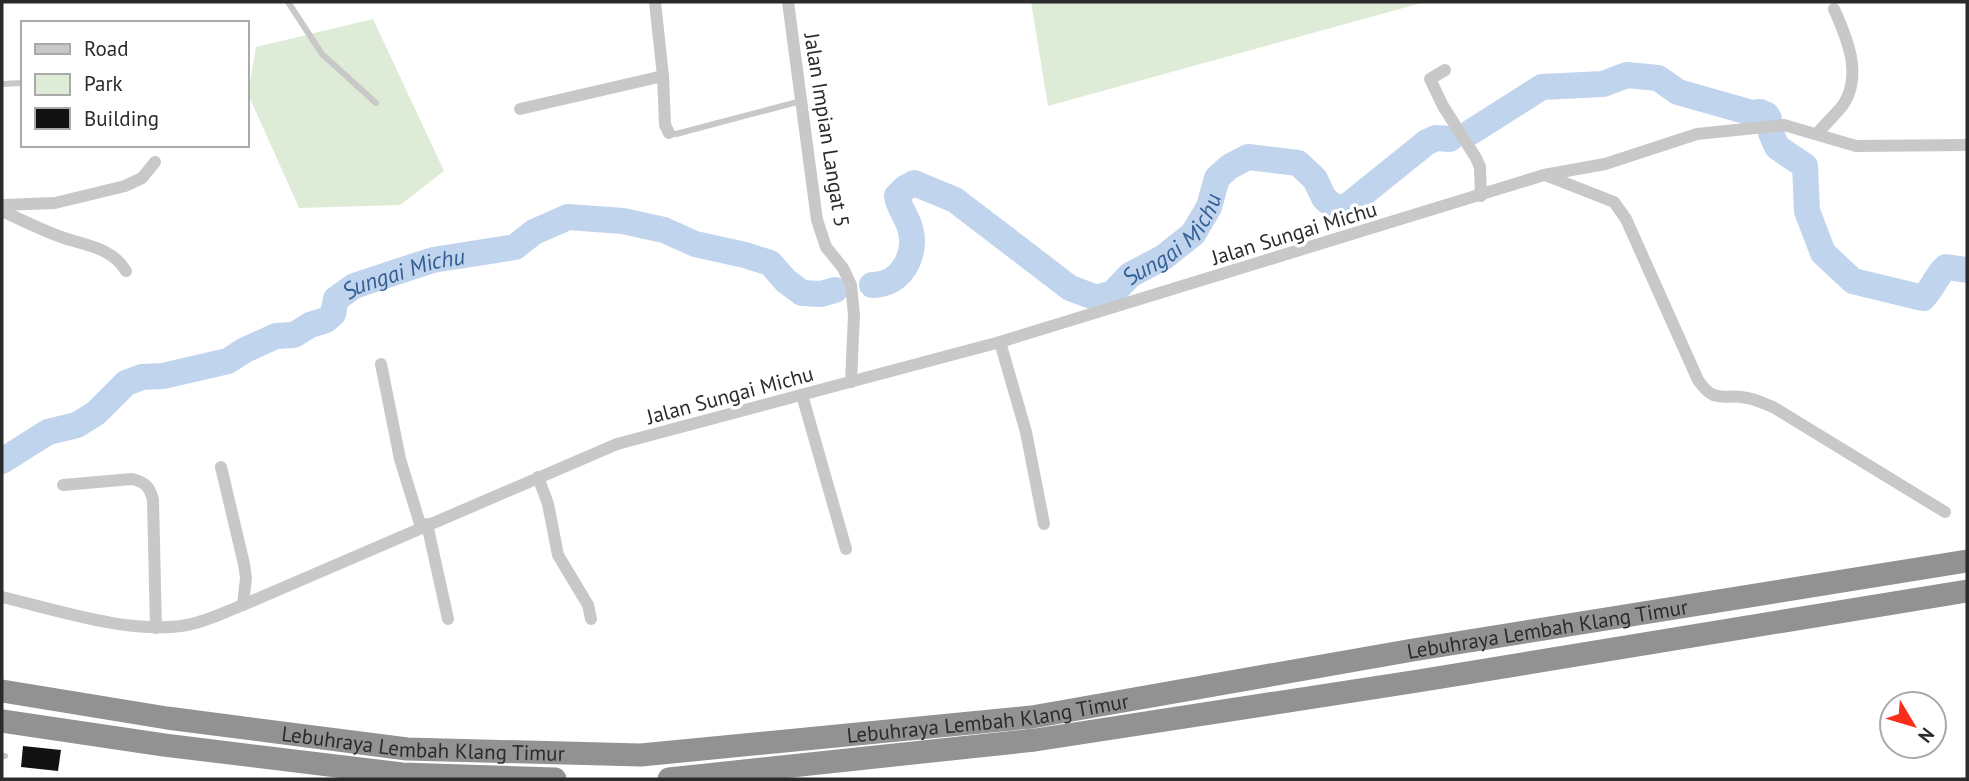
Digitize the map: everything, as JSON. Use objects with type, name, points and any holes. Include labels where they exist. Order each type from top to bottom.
[{"type":"highway","name":"Lebuhraya Lembah Klang Timur","points":[[2,691],[167,718],[407,749],[641,755],[1031,717],[1413,650],[1967,561]]},
{"type":"highway","name":"Lebuhraya Lembah Klang Timur","points":[[669,779],[1035,740],[1967,592]]},
{"type":"highway","name":"Lebuhraya Lembah Klang Timur","points":[[2,721],[164,745],[402,774],[555,779]]},
{"type":"street","points":[[655,2],[665,125],[668,133]]},
{"type":"street","name":"Jalan Impian Langat 5","points":[[788,2],[817,220],[826,247],[843,268],[851,285],[851,382]]},
{"type":"street","points":[[1817,134],[1844,103],[1853,79],[1849,43],[1834,9]]},
{"type":"street","points":[[1445,70],[1430,79],[1443,106],[1476,158],[1481,178],[1481,196]]},
{"type":"street","points":[[520,109],[663,76]]},
{"type":"street","name":"Jalan Sungai Michu","points":[[2,597],[78,615],[156,628],[189,625],[243,605],[617,444],[1000,342],[1544,175],[1605,164],[1697,134],[1784,125],[1856,146],[1967,145]]},
{"type":"street","points":[[2,205],[55,203],[125,186],[146,175],[155,162]]},
{"type":"street","points":[[1544,175],[1614,202],[1626,219],[1698,380],[1707,392],[1720,398],[1747,398],[1773,407],[1945,512]]},
{"type":"street","points":[[2,211],[63,238],[92,245],[107,252],[118,259],[126,271]]},
{"type":"street","points":[[1000,342],[1026,432],[1044,524]]},
{"type":"street","points":[[381,364],[400,459],[424,526],[448,619]]},
{"type":"street","points":[[802,396],[846,549]]},
{"type":"street","points":[[221,467],[244,564],[246,578],[243,605]]},
{"type":"street","points":[[538,477],[548,504],[558,555],[588,605],[591,619]]},
{"type":"street","points":[[63,485],[132,479],[148,486],[153,500],[156,628]]},
{"type":"lane","points":[[288,2],[322,54],[376,103]]},
{"type":"lane","points":[[2,84],[21,83]]},
{"type":"lane","points":[[668,133],[676,134],[801,102]]},
{"type":"green space","points":[[1031,2],[1425,2],[1048,106]]},
{"type":"green space","points":[[373,19],[444,171],[400,205],[299,208],[248,94],[256,47]]},
{"type":"building","points":[[23,746],[61,750],[58,771],[21,767]]},
{"type":"waterway","name":"Sungai Michu","points":[[1471,132],[1542,87],[1603,84],[1627,75],[1658,78],[1678,92],[1752,113],[1760,112],[1769,119]]},
{"type":"waterway","name":"Sungai Michu","points":[[1771,133],[1777,147],[1805,166],[1807,211],[1823,253],[1853,281],[1923,298],[1946,267],[1967,270]]},
{"type":"waterway","name":"Sungai Michu","points":[[872,285],[891,280],[905,267],[909,258],[912,238],[897,196],[914,183],[955,200],[1070,288],[1097,298],[1113,293],[1130,275],[1164,257],[1193,234],[1209,207],[1217,178],[1229,167],[1248,157],[1298,163],[1315,179],[1324,198],[1333,206],[1345,208],[1427,142],[1436,138],[1450,139]]},
{"type":"waterway","name":"Sungai Michu","points":[[2,461],[48,432],[77,425],[96,413],[126,383],[142,377],[163,376],[228,361],[276,336],[294,335],[310,325],[326,320],[333,314],[336,299],[354,286],[433,260],[515,247],[534,232],[568,217],[623,221],[664,230],[695,244],[770,263],[786,281],[802,293],[821,294],[835,290]]}]
